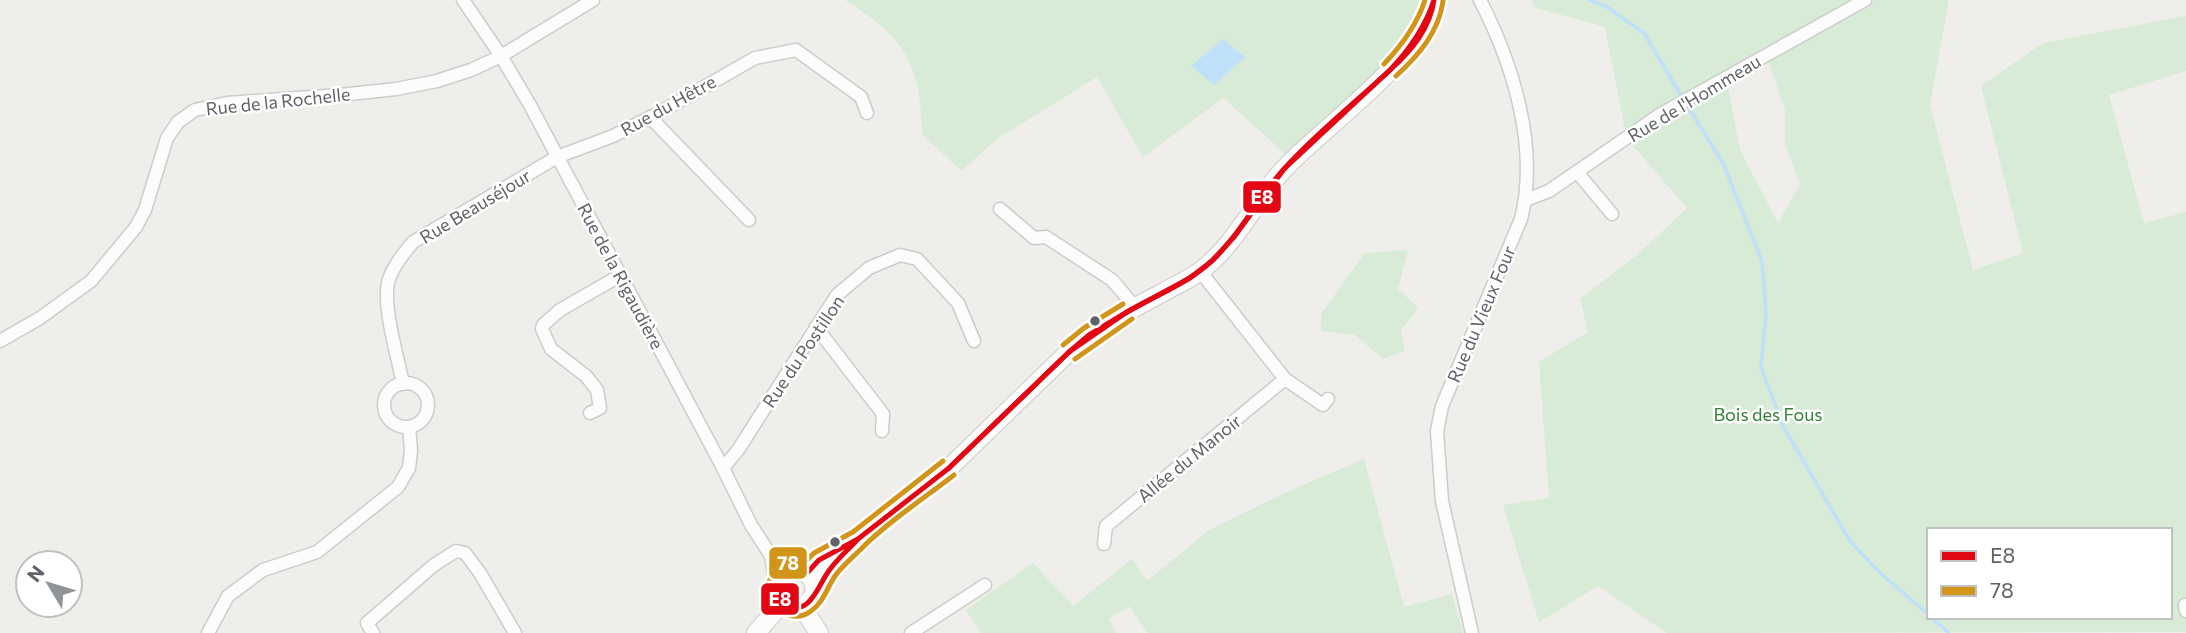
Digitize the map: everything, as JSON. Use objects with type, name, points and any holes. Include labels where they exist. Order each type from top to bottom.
[{"type":"main road","points":[[779,594],[794,608],[808,601],[829,569],[859,539],[949,468],[1079,342],[1102,326],[1200,271],[1242,226],[1283,170],[1396,64],[1418,39],[1427,23],[1434,0]]},
{"type":"main road","points":[[756,633],[779,594],[779,578],[798,572],[859,539]]},
{"type":"main road","points":[[798,572],[814,582],[808,601],[819,633]]},
{"type":"street","name":"Rue de la Rigaudière","points":[[463,0],[501,56],[557,157],[751,525],[771,556],[779,594]]},
{"type":"street","name":"Rue de la Rochelle","points":[[0,341],[40,318],[91,281],[136,227],[145,210],[167,138],[178,122],[195,110],[227,103],[396,89],[437,80],[471,70],[501,56],[593,0]]},
{"type":"street","name":"Rue du Vieux Four","points":[[1472,633],[1442,500],[1437,431],[1442,406],[1521,219],[1526,200],[1525,141],[1513,77],[1498,35],[1480,0]]},
{"type":"street","name":"Rue de l'Hommeau","points":[[1526,200],[1549,191],[1661,114],[1865,0]]},
{"type":"street","name":"Rue du Hêtre","points":[[557,157],[613,136],[755,58],[796,50],[860,97],[867,113]]},
{"type":"street","points":[[650,117],[749,220]]},
{"type":"street","name":"Rue Beauséjour","points":[[403,383],[386,298],[389,279],[399,259],[413,242],[557,157]]},
{"type":"street","points":[[1577,172],[1612,214]]},
{"type":"street","points":[[1000,209],[1034,238],[1046,237],[1112,280],[1135,307]]},
{"type":"street","name":"Rue du Postillon","points":[[723,468],[738,450],[837,295],[869,268],[900,255],[917,259],[958,303],[974,341]]},
{"type":"street","points":[[1200,271],[1285,379],[1323,405],[1328,399]]},
{"type":"street","points":[[590,413],[600,408],[597,390],[586,376],[551,349],[542,329],[560,310],[621,275]]},
{"type":"street","points":[[816,327],[883,414],[882,431]]},
{"type":"street","name":"Allée du Manoir","points":[[1104,544],[1106,526],[1285,379]]},
{"type":"street","points":[[403,383],[418,387],[427,398],[423,420],[410,427],[396,425],[390,421],[384,408],[384,401],[391,389],[403,383]]},
{"type":"street","points":[[208,633],[228,596],[263,570],[317,552],[398,486],[409,468],[410,427]]},
{"type":"street","points":[[373,633],[367,623],[379,611],[434,565],[456,551],[465,553],[480,573],[515,633]]},
{"type":"street","name":"Rue de la Rigaudière","points":[[771,556],[798,572]]},
{"type":"street","points":[[911,633],[985,585]]},
{"type":"green space","points":[[845,0],[1421,0],[1419,12],[1394,57],[1289,157],[1223,98],[1143,157],[1097,77],[997,139],[961,171],[922,134],[918,88],[905,54],[882,27]]},
{"type":"green space","name":"Bois des Fous","points":[[1531,0],[1949,0],[1930,105],[1973,270],[2023,253],[1981,86],[2043,43],[2186,16],[2186,71],[2109,95],[2144,223],[2186,212],[2186,632],[1667,633],[1598,586],[1539,622],[1503,505],[1549,498],[1539,362],[1588,332],[1580,299],[1636,256],[1687,208],[1632,145],[1662,123],[1728,86],[1740,150],[1778,223],[1800,184],[1785,144],[1785,110],[1769,63],[1762,51],[1658,108],[1625,131],[1605,27],[1536,8]]},
{"type":"green space","points":[[1408,250],[1398,289],[1418,308],[1401,330],[1405,351],[1383,359],[1355,335],[1321,331],[1321,314],[1365,253]]},
{"type":"green space","points":[[1364,459],[1404,607],[1452,594],[1463,633],[1148,633],[1129,606],[1109,619],[1117,633],[981,633],[966,610],[1033,563],[1073,606],[1132,559],[1147,581],[1209,530],[1289,491]]},
{"type":"water","points":[[1223,39],[1245,57],[1214,85],[1191,66]]},
{"type":"waterway","points":[[1589,0],[1607,7],[1644,33],[1682,97]]},
{"type":"waterway","points":[[1688,107],[1723,163],[1762,261],[1766,314],[1761,367],[1783,426],[1850,541],[1879,572],[1927,613]]},
{"type":"waterway","points":[[1933,619],[1949,633]]},
{"type":"transit line","name":"78","points":[[1384,64],[1408,34],[1425,0]]},
{"type":"transit line","name":"E8","points":[[1434,0],[1424,30],[1405,55],[1390,70],[1416,38],[1434,0]]},
{"type":"transit line","name":"78","points":[[1396,76],[1426,43],[1437,23],[1443,1]]},
{"type":"transit line","name":"E8","points":[[1127,312],[1178,285],[1206,266],[1228,244],[1274,181],[1296,156],[1390,70]]},
{"type":"transit line","name":"E8","points":[[1127,312],[1190,278],[1212,261],[1234,237],[1284,169],[1390,70]]},
{"type":"transit line","name":"78","points":[[1063,345],[1084,328],[1123,304]]},
{"type":"transit line","name":"E8","points":[[1069,352],[1089,335],[1127,312]]},
{"type":"transit line","name":"E8","points":[[1069,352],[1127,312]]},
{"type":"transit line","name":"78","points":[[1075,359],[1132,319]]},
{"type":"transit line","name":"E8","points":[[949,468],[1069,352]]},
{"type":"transit line","name":"E8","points":[[949,468],[1069,352]]},
{"type":"transit line","name":"78","points":[[943,461],[853,532],[814,553],[804,563],[792,562],[775,571],[768,589],[770,599],[776,607],[786,614],[796,616],[811,611],[822,600],[838,572],[871,539],[954,475]]},
{"type":"transit line","name":"E8","points":[[858,539],[949,468]]},
{"type":"transit line","name":"E8","points":[[858,539],[831,568],[807,604],[794,607],[779,599],[776,586],[783,576],[789,573],[807,573],[819,560],[858,539]]}]
